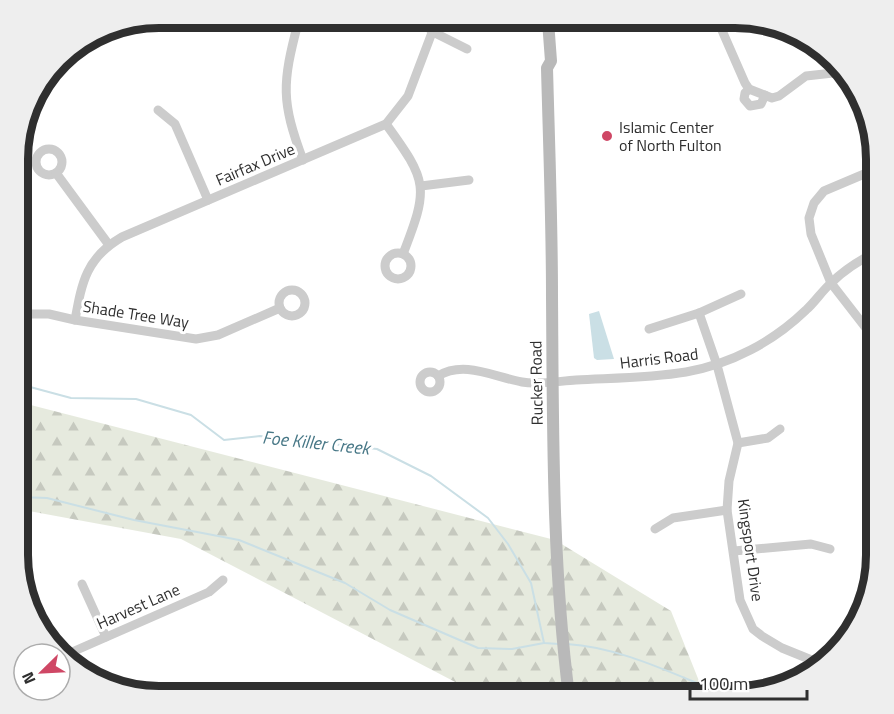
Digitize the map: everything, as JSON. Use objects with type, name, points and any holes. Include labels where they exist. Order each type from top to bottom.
[{"type":"main road","name":"Rucker Road","points":[[541,29],[543,60],[548,68]]},
{"type":"main road","name":"Rucker Road","points":[[549,29],[551,61],[548,68],[556,543],[568,686]]},
{"type":"street","points":[[297,29],[287,65],[285,91],[290,122],[303,160]]},
{"type":"street","name":"Fairfax Drive","points":[[75,320],[86,273],[95,258],[109,244],[386,124],[408,96],[433,29]]},
{"type":"street","points":[[438,29],[466,49]]},
{"type":"street","points":[[725,29],[749,89],[772,98],[779,96],[806,76],[833,73]]},
{"type":"street","points":[[749,89],[744,99],[750,106],[761,105],[765,95]]},
{"type":"street","points":[[158,110],[175,124],[208,200]]},
{"type":"street","points":[[386,124],[412,160],[421,186],[419,213],[403,254]]},
{"type":"street","points":[[56,173],[109,244]]},
{"type":"street","points":[[866,173],[824,191],[814,203],[809,218],[811,234],[831,283],[866,328]]},
{"type":"street","points":[[421,186],[469,180]]},
{"type":"street","name":"Harris Road","points":[[438,376],[447,370],[456,369],[480,371],[524,382],[552,382],[683,373],[717,365],[758,347],[784,330],[807,310],[831,283],[847,269],[866,258]]},
{"type":"street","points":[[649,329],[699,313],[741,294]]},
{"type":"street","name":"Shade Tree Way","points":[[28,314],[49,314],[196,339],[218,335],[280,309]]},
{"type":"street","name":"Kingsport Drive","points":[[699,313],[717,365],[738,443],[729,481],[727,510],[740,600],[753,629],[772,643],[811,660]]},
{"type":"street","points":[[738,443],[768,438],[780,429]]},
{"type":"street","points":[[655,529],[673,518],[727,510]]},
{"type":"street","points":[[734,551],[811,544],[830,549]]},
{"type":"street","name":"Harvest Lane","points":[[72,652],[209,592],[223,580]]},
{"type":"street","points":[[82,584],[106,637]]},
{"type":"green space","points":[[29,404],[555,540],[671,611],[701,686],[462,686],[181,539],[29,511]]},
{"type":"shaded area","points":[[599,311],[614,359],[597,360],[594,358],[589,314]]},
{"type":"waterway","name":"Foe Killer Creek","points":[[29,387],[71,398],[136,399],[191,415],[224,440],[260,436],[377,449],[431,476],[488,518],[508,544],[531,583],[544,643],[559,644]]},
{"type":"waterway","points":[[29,497],[47,498],[134,520],[239,540],[345,583],[390,610],[478,648],[512,649],[544,643]]},
{"type":"waterway","name":"Foe Killer Creek","points":[[567,644],[588,646],[629,657],[704,686]]},
{"type":"place","name":"Islamic Center of North Fulton","points":[[607,136]]}]
